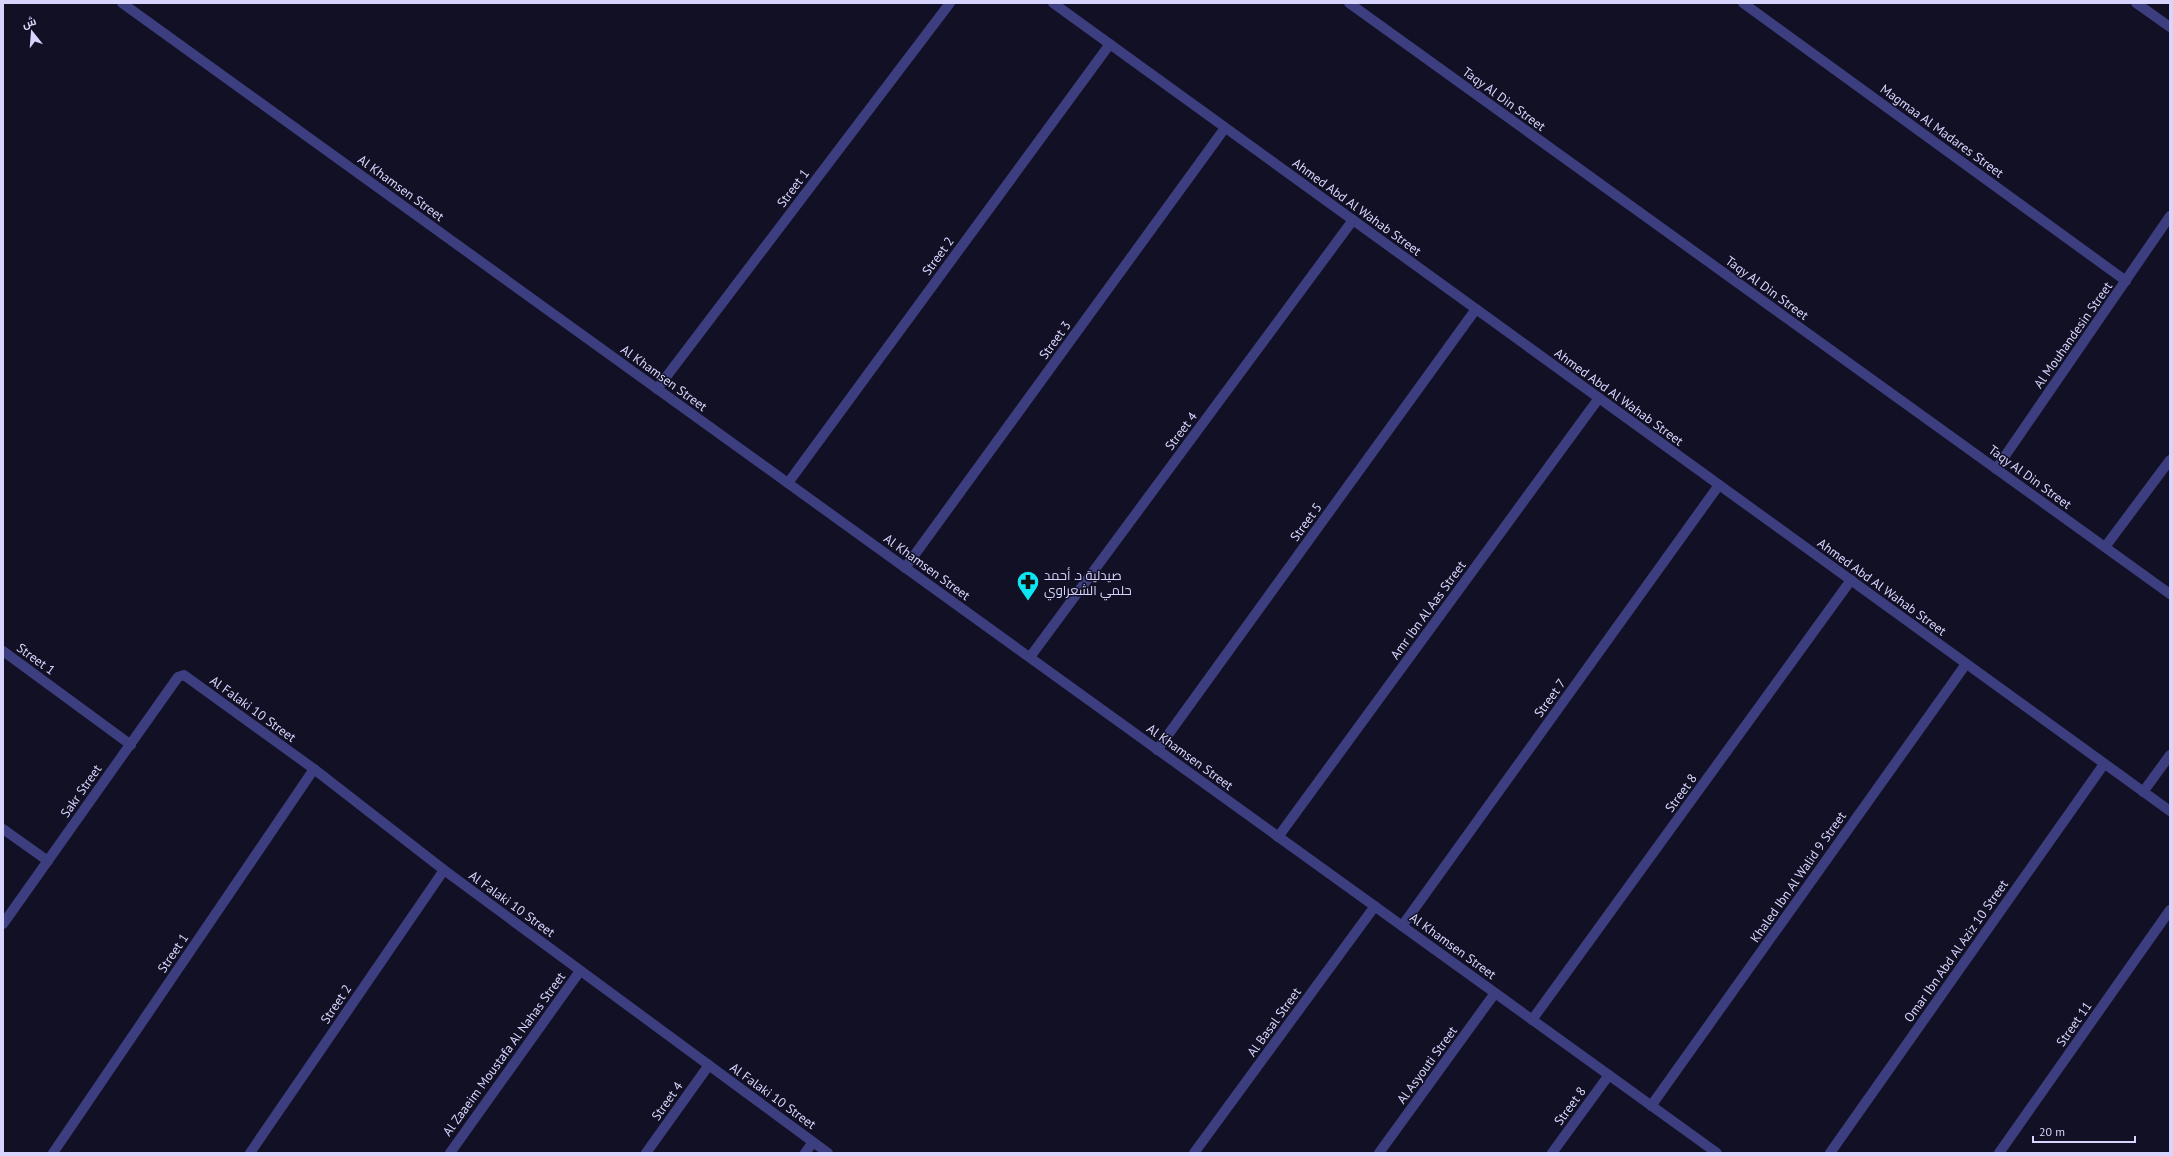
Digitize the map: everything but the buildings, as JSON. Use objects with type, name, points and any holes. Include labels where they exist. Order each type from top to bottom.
[{"type":"street","name":"Al Khamsen Street","points":[[122,3],[1717,1153]]},
{"type":"street","name":"Street 1","points":[[657,389],[950,3]]},
{"type":"street","name":"Ahmed Abd Al Wahab Street","points":[[1053,3],[2170,811]]},
{"type":"street","name":"Taqy Al Din Street","points":[[1349,3],[2170,594]]},
{"type":"street","name":"Magmaa Al Madares Street","points":[[1743,3],[2126,281]]},
{"type":"street","points":[[2136,3],[2170,27]]},
{"type":"street","name":"Street 2","points":[[788,483],[1110,44]]},
{"type":"street","name":"Street 3","points":[[905,568],[1226,128]]},
{"type":"street","name":"Al Mouhandesin Street","points":[[1996,469],[2170,216]]},
{"type":"street","name":"Street 4","points":[[1030,657],[1353,220]]},
{"type":"street","name":"Street 5","points":[[1157,750],[1476,309]]},
{"type":"street","name":"Amr Ibn Al Aas Street","points":[[1278,837],[1599,398]]},
{"type":"street","points":[[2105,547],[2170,460]]},
{"type":"street","name":"Street 7","points":[[1402,926],[1719,485]]},
{"type":"street","name":"Street 8","points":[[1532,1020],[1851,580]]},
{"type":"street","name":"Street 1","points":[[3,651],[131,744]]},
{"type":"street","name":"Khaled Ibn Al Walid 9 Street","points":[[1651,1106],[1966,664]]},
{"type":"street","name":"Sakr Street","points":[[3,924],[178,677],[182,675]]},
{"type":"street","name":"Al Falaki 10 Street","points":[[182,675],[314,769],[444,870],[828,1153]]},
{"type":"street","points":[[2143,792],[2170,755]]},
{"type":"street","name":"Omar Ibn Abd Al Aziz 10 Street","points":[[1830,1153],[2104,764]]},
{"type":"street","name":"Street 1","points":[[53,1153],[314,769]]},
{"type":"street","points":[[3,829],[48,861]]},
{"type":"street","name":"Street 2","points":[[250,1153],[444,870]]},
{"type":"street","name":"Al Basal Street","points":[[1194,1153],[1375,906]]},
{"type":"street","name":"Street 11","points":[[1999,1153],[2170,910]]},
{"type":"street","name":"Al Zaaeim Moustafa Al Nahas Street","points":[[450,1153],[580,970]]},
{"type":"street","name":"Al Asyouti Street","points":[[1379,1153],[1495,993]]},
{"type":"street","name":"Street 4","points":[[646,1153],[708,1065]]},
{"type":"street","name":"Street 8","points":[[1552,1153],[1609,1075]]},
{"type":"street","points":[[805,1153],[812,1142]]},
{"type":"place","name":"صيدلية د. أحمد حلمي الشعراوي","points":[[1028,602]]}]
